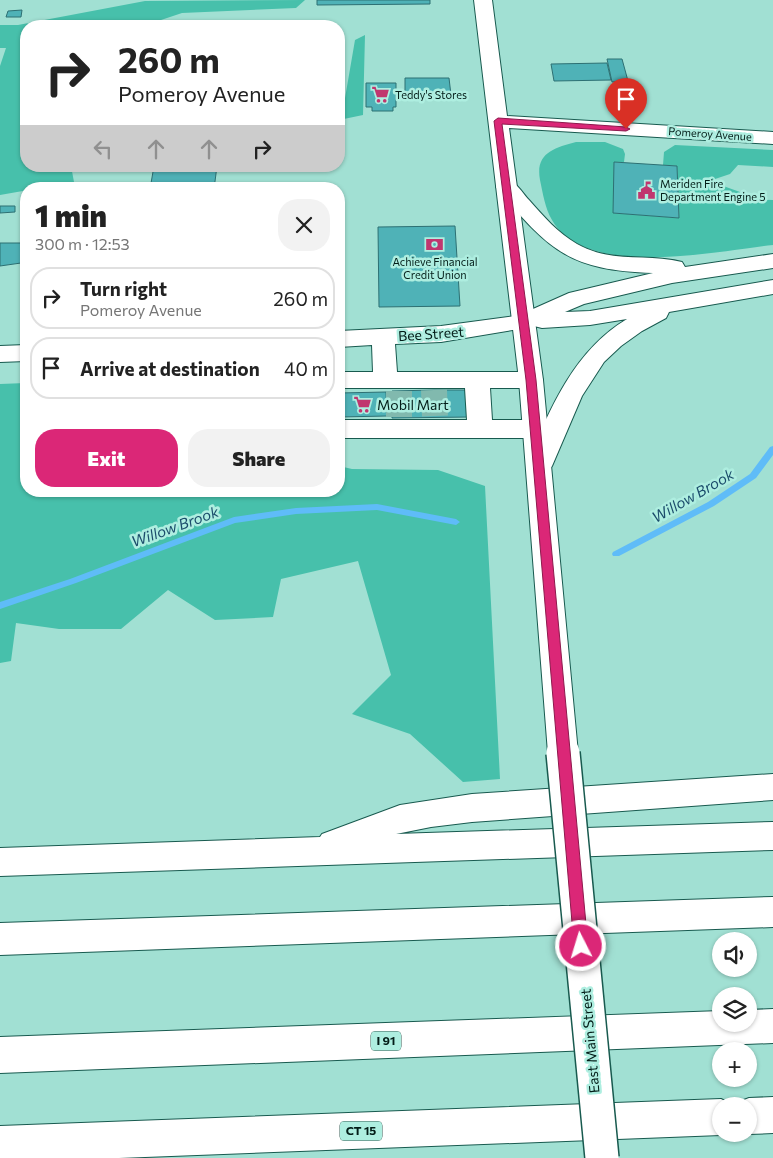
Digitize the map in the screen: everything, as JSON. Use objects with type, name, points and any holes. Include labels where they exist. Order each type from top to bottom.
[{"type":"main road","name":"East Main Street","points":[[483,0],[531,380],[563,753],[602,1158]]},
{"type":"main road","name":"Pomeroy Avenue","points":[[498,121],[773,138]]},
{"type":"main road","points":[[506,187],[552,236],[566,247],[582,255],[604,261],[632,265],[688,268],[728,267]]},
{"type":"main road","points":[[523,322],[577,298],[672,276],[773,261]]},
{"type":"main road","points":[[523,322],[590,318],[773,287]]},
{"type":"main road","points":[[539,466],[571,392],[599,352],[636,324],[687,301]]},
{"type":"main road","name":"Bee Street","points":[[345,339],[472,331],[523,322]]},
{"type":"main road","points":[[384,337],[394,384]]},
{"type":"main road","points":[[0,354],[20,354]]},
{"type":"main road","points":[[345,380],[434,385],[477,381],[531,380]]},
{"type":"main road","points":[[477,381],[480,430]]},
{"type":"main road","points":[[345,429],[399,424],[435,423],[480,430],[536,429]]},
{"type":"main road","points":[[315,851],[400,819],[431,813],[472,808],[773,787]]},
{"type":"main road","points":[[0,862],[773,836]]},
{"type":"main road","points":[[0,939],[773,912]]},
{"type":"main road","name":"I 91","points":[[0,1055],[773,1026]]},
{"type":"main road","points":[[757,1116],[773,1115]]},
{"type":"main road","name":"CT 15","points":[[0,1144],[712,1117]]},
{"type":"green space","points":[[305,0],[296,8],[182,13],[161,20],[44,20],[145,1]]},
{"type":"green space","points":[[0,25],[20,25],[20,172],[72,172],[74,182],[20,182],[20,191],[0,195],[0,66],[6,48],[0,48]]},
{"type":"green space","points":[[365,35],[363,115],[345,119],[345,98],[355,40]]},
{"type":"green space","points":[[576,142],[605,142],[623,149],[625,154],[624,162],[614,162],[614,213],[679,218],[677,166],[663,165],[664,152],[675,145],[773,150],[773,167],[738,165],[730,174],[715,179],[715,183],[740,192],[741,199],[773,200],[773,245],[687,256],[654,257],[622,256],[593,250],[569,239],[552,220],[543,196],[539,171],[543,158],[548,153]]},
{"type":"green space","points":[[20,383],[20,497],[345,497],[345,467],[438,470],[485,486],[500,779],[463,782],[410,734],[352,714],[391,675],[358,561],[281,579],[273,617],[215,620],[168,590],[121,629],[59,629],[16,623],[11,661],[0,663],[0,384]]},
{"type":"building","points":[[317,0],[430,0],[430,4],[317,5]]},
{"type":"building","points":[[22,10],[21,17],[6,17],[8,11]]},
{"type":"building","points":[[607,59],[622,59],[628,81],[612,82]]},
{"type":"building","points":[[607,63],[611,80],[554,81],[551,64]]},
{"type":"building","points":[[405,78],[449,78],[451,95],[405,95]]},
{"type":"building","name":"Teddy's Stores","points":[[366,83],[396,83],[396,107],[393,107],[393,111],[372,111],[372,107],[366,107]]},
{"type":"building","name":"Meriden Fire Department Engine 5","points":[[614,162],[677,166],[679,218],[613,213]]},
{"type":"building","points":[[153,172],[216,172],[215,182],[151,182]]},
{"type":"building","points":[[0,206],[15,206],[15,212],[0,213]]},
{"type":"building","points":[[455,226],[460,306],[379,307],[378,227]]},
{"type":"building","points":[[0,243],[20,243],[20,263],[0,266]]},
{"type":"building","points":[[468,390],[470,417],[392,418],[392,391]]},
{"type":"building","name":"Mobil Mart","points":[[386,392],[387,416],[345,417],[345,393]]},
{"type":"waterway","name":"Willow Brook","points":[[616,554],[711,504],[753,476],[773,449]]},
{"type":"waterway","name":"Willow Brook","points":[[0,606],[73,581],[234,520],[296,511],[377,507],[456,522]]},
{"type":"tunnel","points":[[434,390],[435,417]]},
{"type":"tunnel","points":[[399,391],[399,418]]},
{"type":"place","name":"Teddy's Stores","points":[[381,95]]},
{"type":"place","name":"Meriden Fire Department Engine 5","points":[[646,190]]},
{"type":"place","name":"Achieve Financial Credit Union","points":[[435,244]]},
{"type":"place","name":"Mobil Mart","points":[[363,405]]},
{"type":"route","points":[[581,946],[536,429],[498,121],[626,129]]}]
